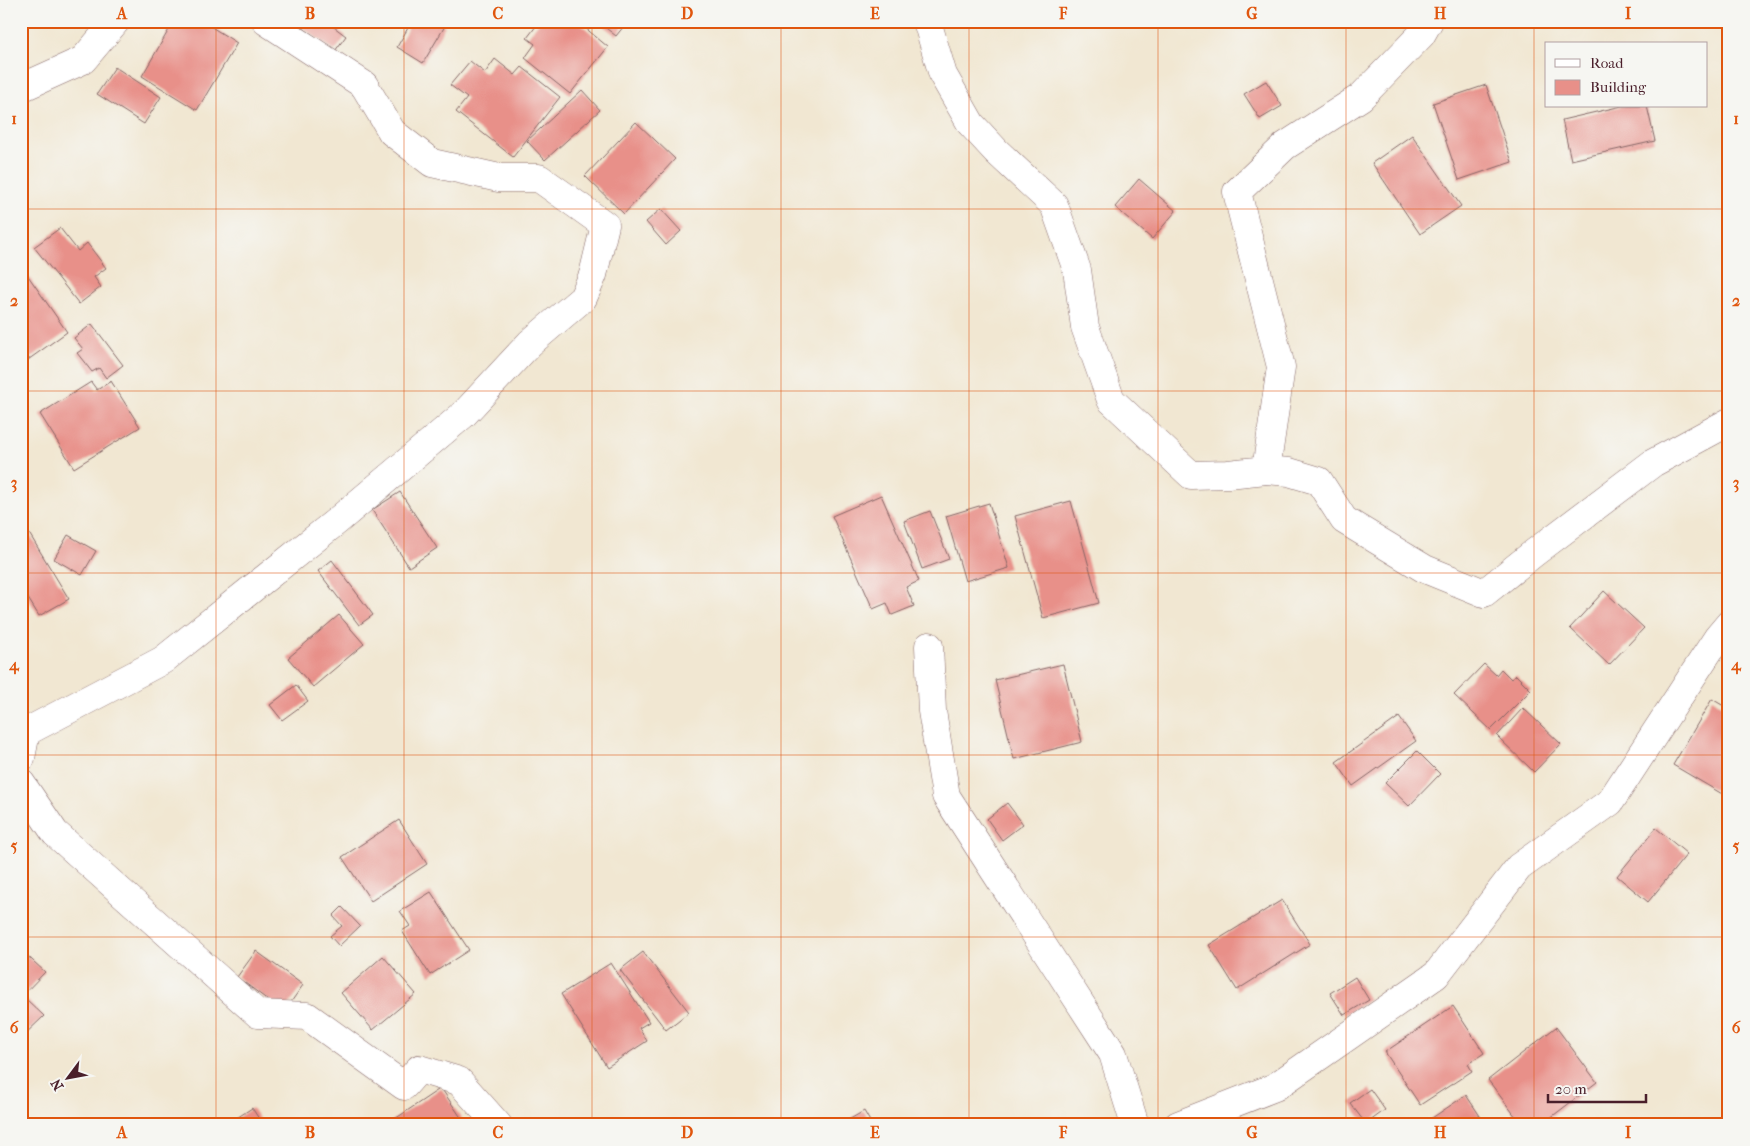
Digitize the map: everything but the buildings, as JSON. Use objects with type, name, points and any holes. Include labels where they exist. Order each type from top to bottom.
[{"type":"street","points":[[21,88],[83,60],[116,21]]},
{"type":"street","points":[[21,758],[26,732],[163,660],[329,527],[464,414],[530,343],[583,298],[593,275],[605,225],[538,178],[499,178],[432,163],[392,132],[364,85],[266,21]]},
{"type":"street","points":[[927,21],[943,75],[972,124],[996,151],[1054,205],[1077,270],[1085,327],[1111,400],[1140,430],[1192,475],[1266,470],[1289,472],[1319,481],[1344,520],[1425,569],[1484,593],[1653,463],[1729,422]]},
{"type":"street","points":[[1266,470],[1281,367],[1237,192],[1285,146],[1361,97],[1421,35],[1429,21]]},
{"type":"street","points":[[1178,1125],[1276,1087],[1436,975],[1519,868],[1610,802],[1718,636],[1729,624]]},
{"type":"street","points":[[929,646],[932,712],[946,796],[1113,1054],[1135,1125]]},
{"type":"street","points":[[21,783],[56,833],[258,1014],[307,1016],[404,1086],[419,1069],[458,1081],[498,1125]]}]
